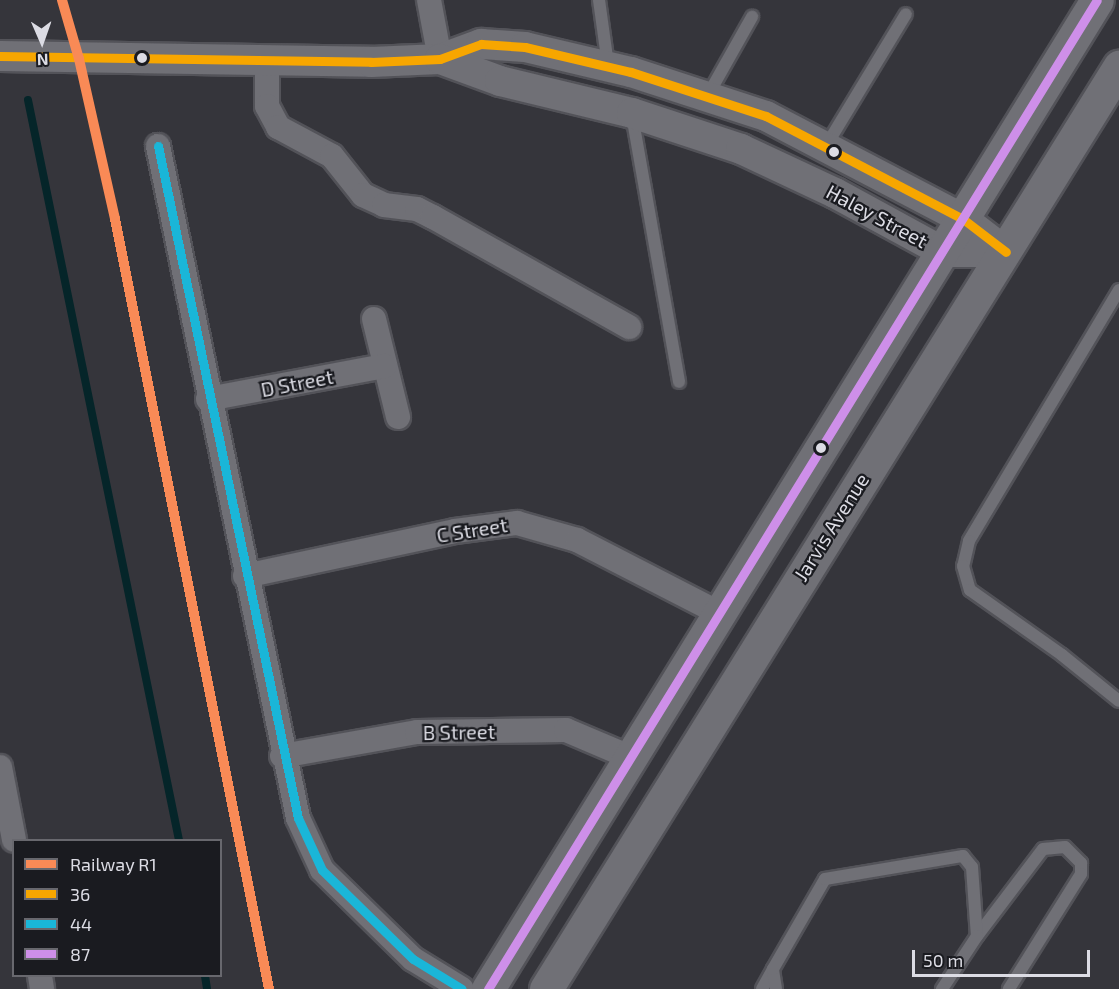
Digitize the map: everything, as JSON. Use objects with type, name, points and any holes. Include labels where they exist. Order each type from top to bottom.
[{"type":"main road","points":[[488,989],[1097,0]]},
{"type":"main road","name":"Jarvis Avenue","points":[[546,989],[868,466],[1006,252],[1119,68]]},
{"type":"street","points":[[429,0],[440,59]]},
{"type":"street","name":"Haley Street","points":[[0,56],[267,62],[440,59],[481,44],[525,47],[609,66],[708,95],[766,116],[963,219],[1006,252]]},
{"type":"street","name":"Haley Street","points":[[440,59],[500,81],[632,113],[741,149],[835,193],[943,252],[1006,252]]},
{"type":"street","points":[[267,62],[267,106],[278,127],[332,156],[363,195],[384,205],[417,209],[629,327]]},
{"type":"street","points":[[158,146],[282,756],[298,818],[322,870],[413,958],[462,989]]},
{"type":"street","points":[[374,319],[398,417]]},
{"type":"street","name":"D Street","points":[[208,399],[385,366]]},
{"type":"street","name":"C Street","points":[[245,576],[455,531],[517,524],[578,540],[719,613]]},
{"type":"street","name":"B Street","points":[[282,756],[417,732],[566,730],[632,758]]},
{"type":"street","points":[[0,767],[14,839]]},
{"type":"lane","points":[[599,0],[609,66]]},
{"type":"lane","points":[[826,146],[906,14]]},
{"type":"lane","points":[[708,95],[752,17]]},
{"type":"lane","points":[[632,113],[640,180],[679,381]]},
{"type":"lane","points":[[1119,290],[969,541],[963,566],[970,590],[1062,655],[1119,701]]},
{"type":"lane","points":[[942,989],[977,936],[1043,849],[1065,847],[1081,863],[1081,874],[1009,989]]},
{"type":"lane","points":[[762,989],[825,879],[956,857],[970,861],[977,936]]},
{"type":"lane","points":[[773,969],[776,989]]},
{"type":"waterway","points":[[28,100],[179,839]]},
{"type":"waterway","points":[[205,977],[207,989]]},
{"type":"rail line","name":"R1","points":[[62,0],[79,59],[115,219],[269,989]]},
{"type":"transit line","name":"87","points":[[488,989],[1097,0]]},
{"type":"transit line","name":"36","points":[[0,56],[371,62],[440,59],[481,44],[525,47],[631,72],[766,116],[963,219],[1006,252]]},
{"type":"transit line","name":"44","points":[[158,146],[298,818],[322,870],[413,959],[462,989]]}]
